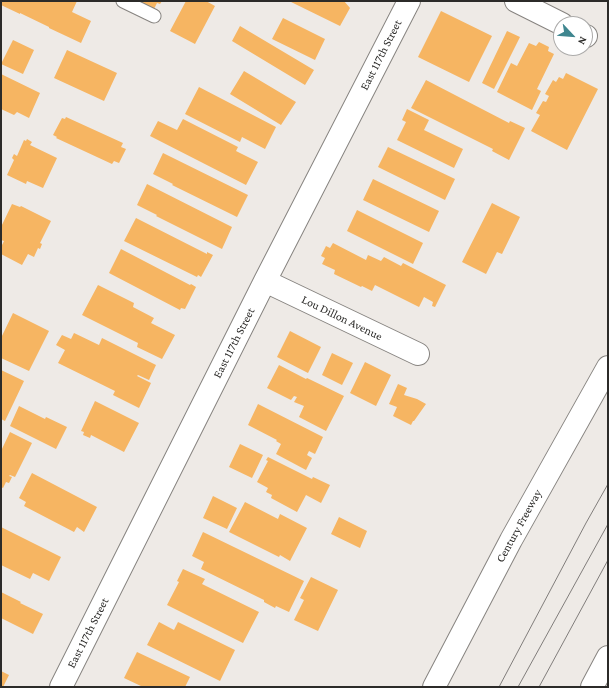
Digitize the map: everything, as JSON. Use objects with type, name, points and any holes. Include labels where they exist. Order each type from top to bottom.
[{"type":"main road","name":"East 117th Street","points":[[60,687],[265,281],[409,1]]},
{"type":"main road","points":[[516,1],[553,20]]},
{"type":"main road","name":"Lou Dillon Avenue","points":[[265,281],[418,354]]},
{"type":"main road","name":"Century Freeway","points":[[434,687],[511,540],[608,367]]},
{"type":"main road","points":[[592,687],[608,657]]},
{"type":"lane","points":[[123,1],[154,16]]},
{"type":"building","points":[[1,1],[77,1],[72,12],[91,21],[81,43],[1,5]]},
{"type":"building","points":[[133,1],[162,1],[160,4],[157,3],[153,11]]},
{"type":"building","points":[[186,1],[206,1],[215,6],[195,44],[170,31]]},
{"type":"building","points":[[289,1],[344,1],[350,8],[340,26]]},
{"type":"building","points":[[441,11],[492,36],[469,82],[418,57]]},
{"type":"building","points":[[283,18],[325,39],[315,60],[272,39]]},
{"type":"building","points":[[240,26],[314,70],[305,85],[232,41]]},
{"type":"building","points":[[507,31],[520,37],[494,89],[482,83]]},
{"type":"building","points":[[13,40],[34,50],[23,74],[1,64]]},
{"type":"building","points":[[539,42],[549,47],[548,51],[553,54],[553,56],[537,89],[541,91],[532,110],[497,92],[511,63],[517,66],[529,43],[536,46]]},
{"type":"building","points":[[67,50],[117,73],[104,101],[54,78]]},
{"type":"building","points":[[244,71],[296,102],[281,125],[230,94]]},
{"type":"building","points":[[566,73],[598,89],[567,150],[531,131],[540,115],[536,113],[543,101],[546,102],[549,96],[545,94],[553,80],[556,82],[559,77],[563,79]]},
{"type":"building","points":[[1,74],[40,93],[29,118],[17,112],[14,115],[1,109]]},
{"type":"building","points":[[426,80],[509,123],[510,121],[525,128],[509,160],[492,151],[493,149],[411,108]]},
{"type":"building","points":[[199,87],[276,127],[265,149],[242,137],[240,142],[185,114]]},
{"type":"building","points":[[407,109],[429,120],[424,130],[463,149],[454,168],[397,140],[406,122],[402,120]]},
{"type":"building","points":[[66,117],[123,143],[121,147],[126,149],[119,163],[114,161],[112,164],[56,138],[57,137],[53,135],[62,118],[65,119]]},
{"type":"building","points":[[183,119],[238,147],[236,151],[258,162],[246,185],[150,136],[158,121],[177,130]]},
{"type":"building","points":[[27,139],[32,142],[30,145],[57,158],[43,188],[27,181],[26,184],[7,175],[14,160],[12,158],[14,154],[17,156],[24,140],[26,141]]},
{"type":"building","points":[[388,147],[455,179],[445,200],[378,167]]},
{"type":"building","points":[[163,153],[248,195],[237,217],[153,174]]},
{"type":"building","points":[[373,179],[439,211],[429,232],[363,200]]},
{"type":"building","points":[[147,184],[232,227],[222,249],[137,205]]},
{"type":"building","points":[[492,203],[520,217],[502,254],[497,252],[486,274],[462,262]]},
{"type":"building","points":[[12,204],[21,206],[51,221],[40,243],[42,244],[40,249],[38,248],[34,257],[28,254],[22,265],[1,254],[1,247],[4,241],[1,240],[1,227]]},
{"type":"building","points":[[357,210],[423,243],[413,264],[347,231]]},
{"type":"building","points":[[136,218],[207,254],[207,252],[213,255],[201,277],[198,275],[197,277],[124,241]]},
{"type":"building","points":[[333,243],[366,260],[368,255],[381,261],[384,257],[401,266],[403,263],[446,285],[435,307],[432,306],[433,302],[424,297],[419,307],[375,285],[372,291],[362,286],[361,287],[334,274],[335,270],[322,264],[325,258],[321,256],[326,246],[330,248]]},
{"type":"building","points":[[121,249],[196,287],[185,309],[181,308],[180,310],[109,273]]},
{"type":"building","points":[[98,285],[134,303],[133,307],[154,318],[151,323],[175,335],[162,359],[137,347],[138,343],[82,315]]},
{"type":"building","points":[[13,313],[49,331],[29,371],[1,358],[1,338]]},
{"type":"building","points":[[290,331],[321,347],[308,373],[277,357]]},
{"type":"building","points":[[74,333],[99,345],[102,338],[156,365],[149,380],[138,375],[137,376],[151,383],[139,408],[113,395],[115,391],[58,363],[65,350],[56,345],[62,335],[71,339]]},
{"type":"building","points":[[332,353],[353,363],[342,385],[322,375]]},
{"type":"building","points":[[365,362],[391,375],[376,406],[350,393]]},
{"type":"building","points":[[279,365],[344,396],[326,431],[299,417],[304,406],[294,402],[297,397],[294,396],[291,400],[267,388]]},
{"type":"building","points":[[1,370],[24,381],[5,421],[1,419]]},
{"type":"building","points":[[398,384],[407,388],[404,395],[417,399],[426,404],[411,425],[393,416],[397,407],[389,404]]},
{"type":"building","points":[[95,401],[139,423],[124,452],[91,435],[90,438],[83,435],[84,432],[81,431]]},
{"type":"building","points":[[258,404],[323,437],[315,454],[309,451],[307,455],[312,458],[306,470],[276,454],[281,444],[276,441],[277,440],[248,425]]},
{"type":"building","points":[[19,406],[45,419],[46,417],[67,427],[56,449],[10,426]]},
{"type":"building","points":[[10,432],[32,443],[15,477],[10,475],[9,476],[12,477],[9,483],[6,482],[3,488],[1,487],[1,451]]},
{"type":"building","points":[[240,444],[263,455],[252,478],[229,467]]},
{"type":"building","points":[[268,457],[312,479],[313,477],[330,485],[321,503],[306,495],[297,512],[271,498],[272,495],[266,492],[268,488],[257,482],[268,461],[266,460]]},
{"type":"building","points":[[32,473],[97,507],[84,532],[77,527],[74,532],[24,506],[26,502],[19,498]]},
{"type":"building","points":[[213,496],[237,508],[227,529],[203,518]]},
{"type":"building","points":[[245,502],[278,519],[280,514],[307,528],[290,561],[229,532]]},
{"type":"building","points":[[339,517],[367,531],[360,548],[331,534]]},
{"type":"building","points":[[1,527],[61,557],[49,581],[33,573],[30,579],[1,565]]},
{"type":"building","points":[[203,532],[304,581],[289,612],[276,606],[275,608],[264,602],[264,600],[201,569],[204,562],[192,556]]},
{"type":"building","points":[[183,569],[205,579],[202,584],[259,612],[243,643],[167,605],[179,582],[177,581]]},
{"type":"building","points":[[311,577],[338,590],[318,631],[294,620],[304,600],[300,598]]},
{"type":"building","points":[[1,592],[43,614],[33,634],[1,618]]},
{"type":"building","points":[[159,622],[174,630],[178,622],[235,650],[220,681],[147,645]]},
{"type":"building","points":[[137,652],[190,677],[185,687],[143,687],[124,678]]},
{"type":"building","points":[[1,671],[9,675],[3,687],[1,687]]},
{"type":"tram line","points":[[499,687],[608,484]]},
{"type":"tram line","points":[[518,687],[608,524]]},
{"type":"tram line","points":[[539,687],[608,560]]}]
